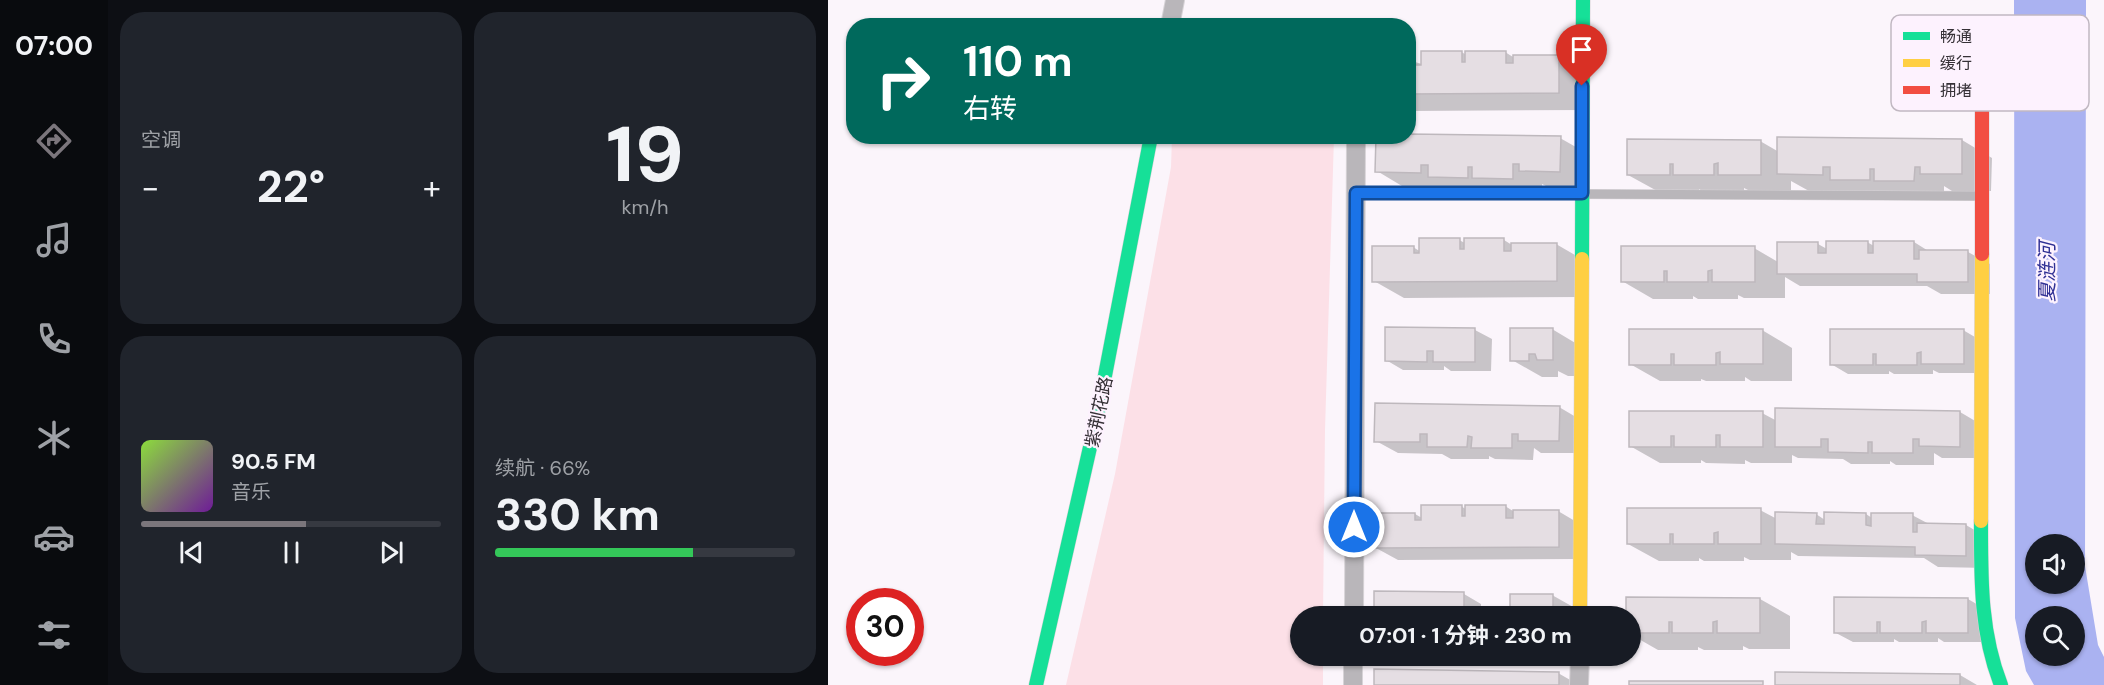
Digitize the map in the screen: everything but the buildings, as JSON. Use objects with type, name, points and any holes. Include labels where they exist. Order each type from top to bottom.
[{"type":"street","points":[[1172,18],[1175,0]]},
{"type":"street","points":[[1580,606],[1583,0]]},
{"type":"street","points":[[1982,111],[1981,579],[1984,623],[1993,666],[2001,685]]},
{"type":"street","name":"紫荆花路","points":[[1036,685],[1077,516],[1127,273],[1150,144]]},
{"type":"street","points":[[1354,606],[1356,144]]},
{"type":"street","points":[[1353,666],[1353,685]]},
{"type":"street","points":[[1580,666],[1580,685]]},
{"type":"lane","points":[[1356,193],[1982,196]]},
{"type":"shaded area","points":[[1172,144],[1334,144],[1325,430],[1323,606],[1290,606],[1290,666],[1323,666],[1323,685],[1066,685],[1115,474],[1171,167]]},
{"type":"water","points":[[2014,0],[2086,0],[2086,15],[2014,15]]},
{"type":"water","name":"夏涟河","points":[[2014,111],[2086,111],[2085,566],[2098,645],[2104,657],[2104,685],[2034,685],[2026,671],[2015,618]]},
{"type":"traffic: fast","points":[[1582,259],[1583,0]]},
{"type":"traffic: fast","points":[[1036,685],[1098,412],[1149,144]]},
{"type":"traffic: fast","points":[[1981,521],[1985,625],[2001,685]]},
{"type":"traffic: slow","points":[[1981,521],[1982,254]]},
{"type":"traffic: slow","points":[[1580,606],[1582,259]]},
{"type":"traffic: jam","points":[[1982,111],[1982,254]]},
{"type":"route","points":[[1354,527],[1356,193],[1582,193],[1582,86]]}]
